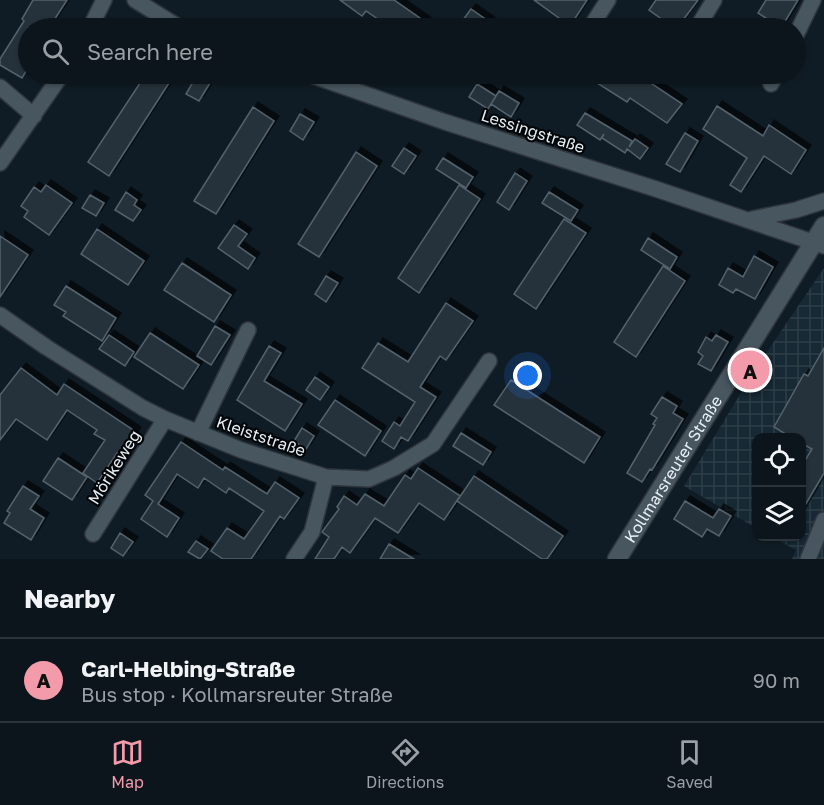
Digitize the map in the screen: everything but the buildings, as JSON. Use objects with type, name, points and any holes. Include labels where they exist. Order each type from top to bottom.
[{"type":"main road","name":"Kollmarsreuter Straße","points":[[617,559],[821,238]]},
{"type":"street","points":[[95,18],[104,0]]},
{"type":"street","points":[[135,0],[164,18]]},
{"type":"street","points":[[596,18],[608,0]]},
{"type":"street","points":[[704,18],[714,0]]},
{"type":"street","points":[[804,18],[813,0]]},
{"type":"street","points":[[0,163],[55,84]]},
{"type":"street","name":"Lessingstraße","points":[[336,84],[444,122],[749,220],[821,238]]},
{"type":"street","points":[[0,87],[34,116]]},
{"type":"street","name":"Lessingstraße","points":[[749,220],[796,210],[824,201]]},
{"type":"street","name":"Kleiststraße","points":[[0,315],[46,348],[143,408],[165,419],[241,450],[326,477],[369,479],[394,468],[433,444],[489,361]]},
{"type":"street","points":[[198,433],[248,330]]},
{"type":"street","name":"Mörikeweg","points":[[93,534],[165,419]]},
{"type":"street","points":[[294,559],[312,532],[326,477]]},
{"type":"street","points":[[808,559],[824,520]]},
{"type":"shaded area","points":[[824,268],[824,559],[792,559],[796,550],[779,541],[806,541],[806,433],[752,433],[752,526],[684,486],[758,365]]},
{"type":"place","name":"Carl-Helbing-Straße","points":[[750,370]]}]
